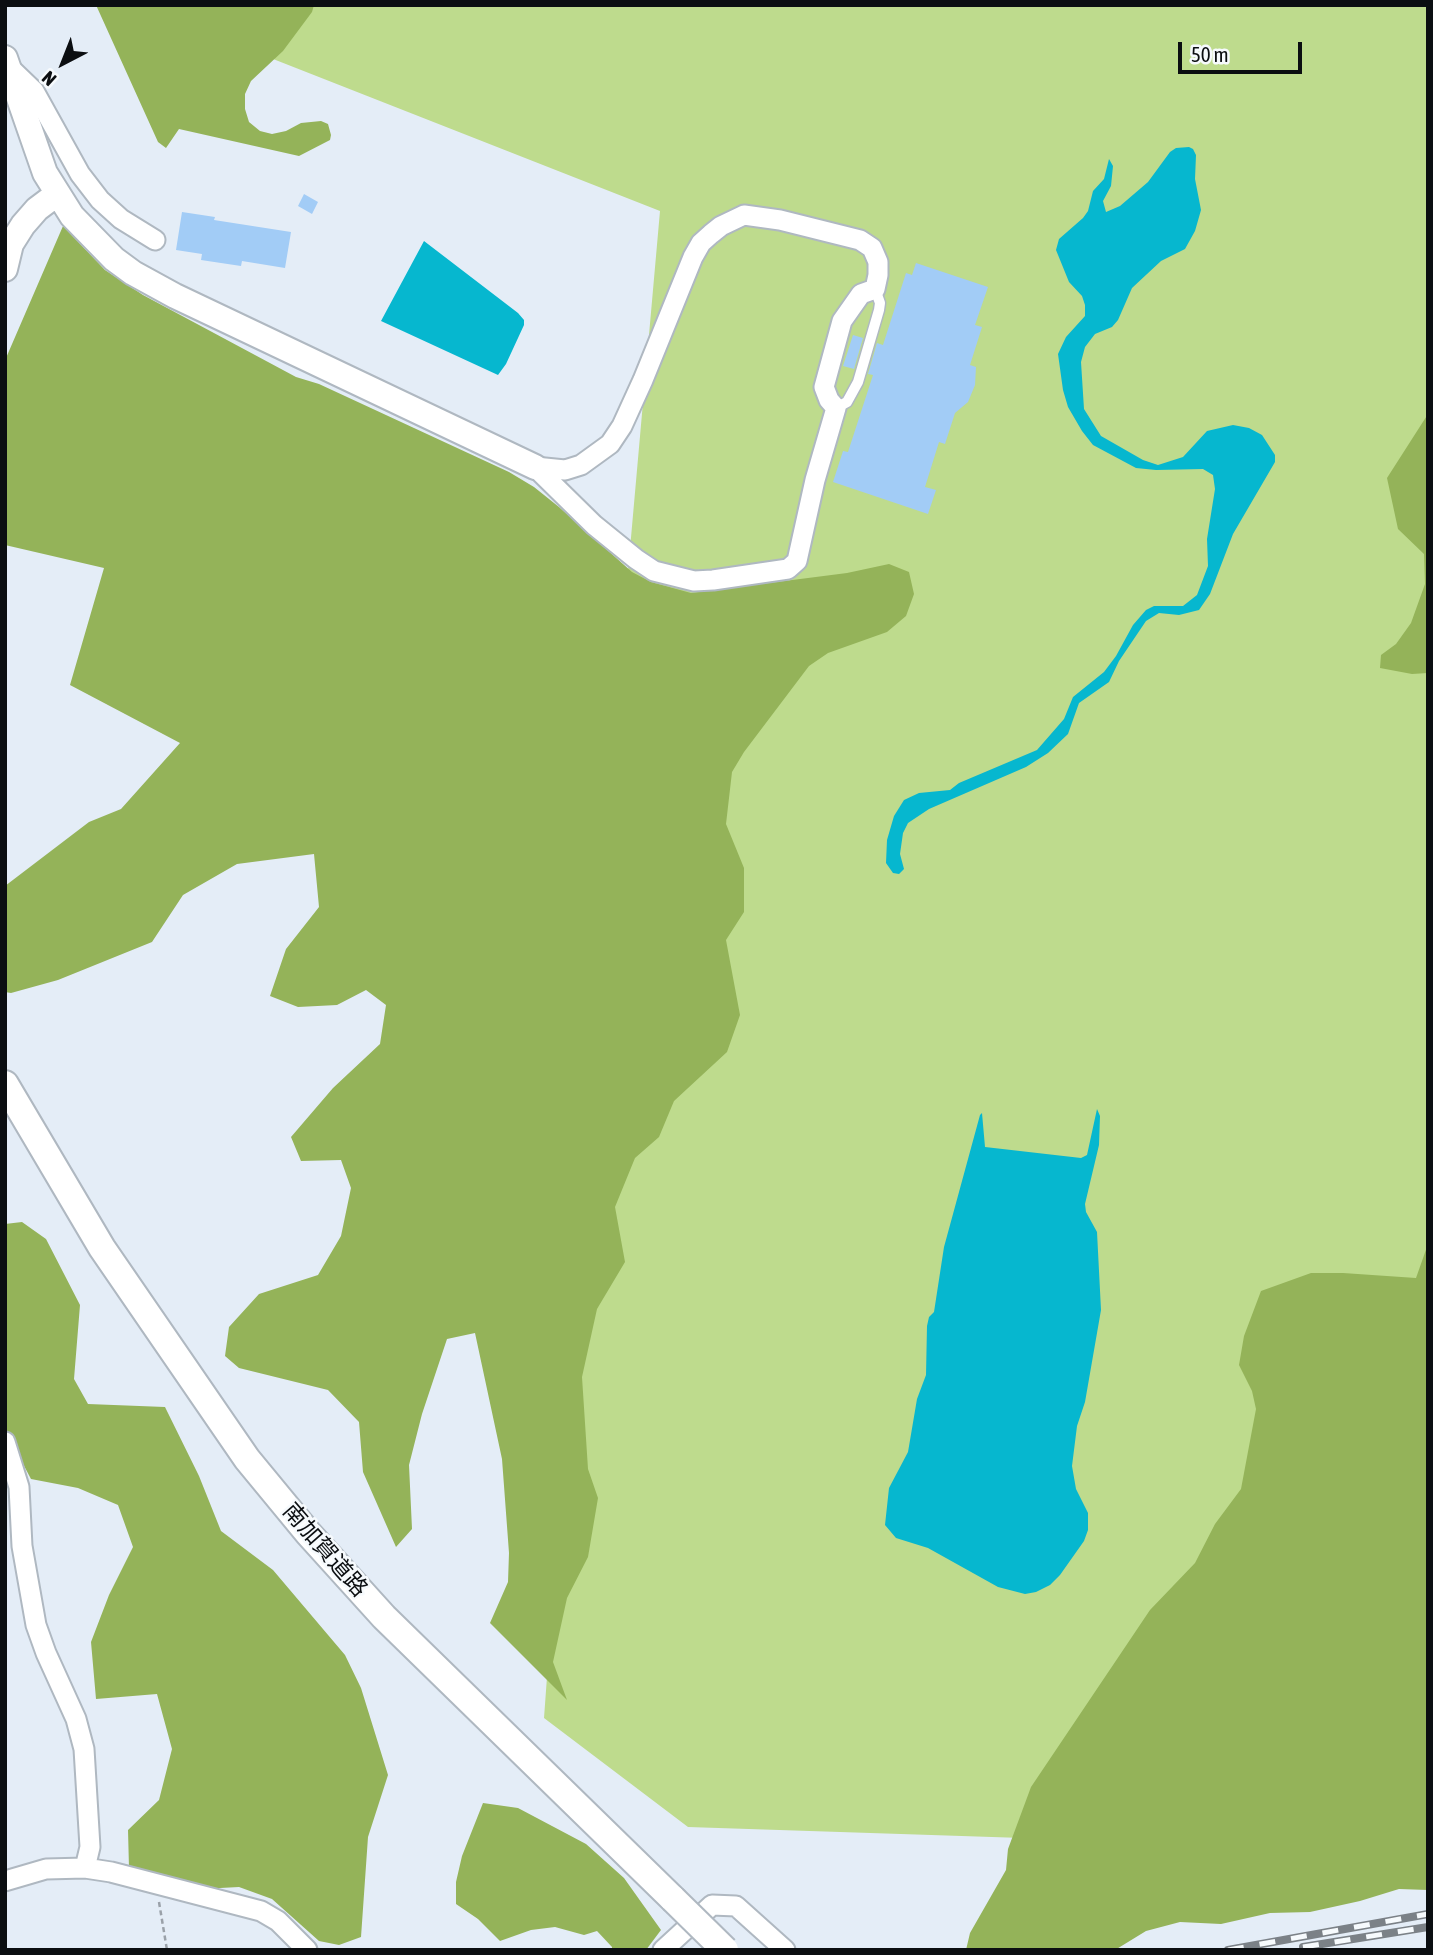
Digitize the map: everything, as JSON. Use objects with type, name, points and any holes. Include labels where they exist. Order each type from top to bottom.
[{"type":"main road","name":"南加賀道路","points":[[5,1084],[102,1248],[200,1394],[256,1470],[308,1533],[384,1616],[725,1950]]},
{"type":"street","points":[[7,62],[45,173],[57,194],[86,232],[114,259],[133,273],[186,302],[535,467],[594,525],[654,570],[694,580],[713,580],[788,569],[797,561],[836,408],[829,400],[824,387],[842,321],[861,295],[875,289],[878,262],[872,248],[860,240],[780,220],[744,215],[721,226],[701,243],[693,257],[643,380],[622,426],[610,444],[581,465],[565,470],[535,467]]},
{"type":"street","points":[[7,62],[34,91],[80,174],[100,200],[121,219],[155,240]]},
{"type":"street","points":[[5,270],[12,244],[23,225],[37,209],[57,194]]},
{"type":"street","points":[[5,1442],[19,1487],[22,1546],[36,1625],[76,1719],[83,1749],[90,1847],[85,1868]]},
{"type":"street","points":[[5,1881],[46,1869],[85,1868],[157,1884],[261,1911],[278,1921],[307,1950]]},
{"type":"street","points":[[663,1950],[712,1905],[736,1906],[785,1950]]},
{"type":"lane","points":[[836,408],[848,402],[858,382],[879,310],[880,303],[875,289]]},
{"type":"path","points":[[157,1884],[167,1950]]},
{"type":"green space","points":[[96,5],[314,5],[312,12],[283,51],[251,81],[245,94],[245,109],[249,122],[260,131],[272,134],[286,131],[301,123],[321,121],[328,124],[330,140],[299,156],[179,129],[166,148],[158,142]]},
{"type":"green space","points":[[156,5],[1428,5],[1428,1726],[1205,1844],[688,1827],[544,1718],[625,605],[660,211],[156,13]]},
{"type":"green space","points":[[63,226],[105,270],[143,295],[296,377],[319,384],[509,472],[534,487],[632,572],[651,582],[691,593],[847,573],[889,564],[909,572],[914,594],[906,616],[887,632],[828,653],[809,666],[732,772],[726,824],[744,868],[744,912],[726,940],[740,1015],[727,1052],[674,1101],[659,1137],[635,1158],[615,1207],[625,1262],[597,1309],[582,1377],[588,1469],[598,1498],[588,1557],[567,1598],[553,1662],[567,1700],[490,1623],[508,1582],[509,1553],[502,1459],[475,1333],[447,1339],[422,1414],[409,1465],[412,1529],[396,1547],[363,1472],[359,1422],[328,1390],[239,1368],[225,1356],[229,1327],[259,1294],[318,1275],[341,1236],[351,1188],[341,1160],[301,1161],[291,1137],[333,1088],[380,1044],[386,1005],[366,990],[337,1005],[298,1007],[270,996],[286,949],[319,907],[314,854],[237,864],[183,895],[152,942],[58,980],[11,993],[5,992],[5,886],[89,822],[121,809],[180,743],[70,685],[104,568],[5,545],[6,358]]},
{"type":"green space","points":[[1428,414],[1428,673],[1412,674],[1380,668],[1381,655],[1396,644],[1411,623],[1425,584],[1424,554],[1398,529],[1387,478]]},
{"type":"green space","points":[[22,1222],[46,1239],[80,1305],[74,1379],[88,1404],[165,1407],[199,1476],[221,1531],[273,1570],[345,1655],[361,1688],[388,1775],[368,1837],[361,1937],[339,1945],[319,1941],[272,1899],[239,1887],[201,1889],[129,1868],[128,1830],[159,1800],[172,1749],[157,1694],[96,1699],[91,1642],[109,1595],[133,1547],[118,1505],[78,1488],[31,1479],[5,1430],[5,1224]]},
{"type":"green space","points":[[1428,1244],[1428,1890],[1399,1889],[1310,1912],[1270,1913],[1221,1924],[1180,1922],[1146,1931],[1115,1950],[966,1950],[970,1933],[1006,1870],[1008,1849],[1031,1787],[1150,1610],[1195,1563],[1215,1524],[1241,1489],[1256,1409],[1252,1391],[1239,1365],[1244,1336],[1261,1291],[1311,1273],[1416,1278]]},
{"type":"green space","points":[[483,1803],[518,1808],[586,1844],[624,1878],[661,1930],[646,1950],[612,1950],[597,1931],[584,1935],[555,1927],[531,1930],[500,1941],[478,1919],[456,1904],[456,1882],[462,1856]]},
{"type":"water","points":[[1189,147],[1196,155],[1195,179],[1201,210],[1195,231],[1185,249],[1161,261],[1132,288],[1118,320],[1112,327],[1095,334],[1085,347],[1081,362],[1084,409],[1101,436],[1143,460],[1158,465],[1183,457],[1207,431],[1233,425],[1249,428],[1262,435],[1275,455],[1275,462],[1233,534],[1210,594],[1199,610],[1179,615],[1159,613],[1146,621],[1119,661],[1109,682],[1079,703],[1068,734],[1048,753],[1026,767],[929,809],[908,823],[903,833],[900,854],[904,869],[899,874],[893,873],[886,863],[887,840],[894,816],[904,800],[919,793],[950,790],[959,783],[1037,750],[1064,719],[1073,697],[1104,672],[1133,625],[1146,610],[1154,606],[1183,606],[1197,595],[1208,566],[1207,539],[1215,489],[1213,475],[1203,469],[1136,468],[1093,445],[1082,431],[1068,407],[1058,354],[1066,337],[1085,316],[1085,305],[1082,296],[1069,282],[1056,250],[1059,239],[1088,211],[1093,191],[1104,179],[1109,159],[1113,166],[1111,186],[1103,201],[1106,212],[1120,206],[1148,182],[1170,152],[1176,148]]},
{"type":"water","points":[[424,241],[524,320],[506,364],[498,375],[381,321]]},
{"type":"water","points":[[1097,1109],[1100,1116],[1099,1145],[1085,1204],[1086,1212],[1097,1232],[1101,1310],[1085,1402],[1077,1426],[1072,1466],[1076,1489],[1088,1513],[1088,1530],[1084,1541],[1060,1575],[1050,1585],[1025,1594],[998,1587],[928,1548],[896,1538],[885,1525],[889,1488],[908,1452],[917,1399],[926,1375],[927,1326],[929,1317],[934,1312],[944,1247],[980,1115],[982,1113],[985,1147],[1081,1158],[1087,1155]]},
{"type":"building","points":[[304,194],[318,202],[312,214],[298,206]]},
{"type":"building","points":[[182,212],[291,232],[285,268],[242,261],[241,266],[201,260],[202,254],[176,250]]},
{"type":"building","points":[[916,263],[988,287],[975,325],[982,327],[970,365],[976,367],[975,385],[968,402],[955,413],[945,444],[939,442],[925,487],[936,490],[928,514],[833,482],[843,451],[848,452],[873,375],[868,374],[877,343],[883,345],[906,273],[912,275]]},
{"type":"building","points":[[853,335],[863,338],[854,369],[843,366]]},
{"type":"railway","points":[[1228,1950],[1428,1914]]},
{"type":"railway","points":[[1303,1947],[1428,1927]]}]
